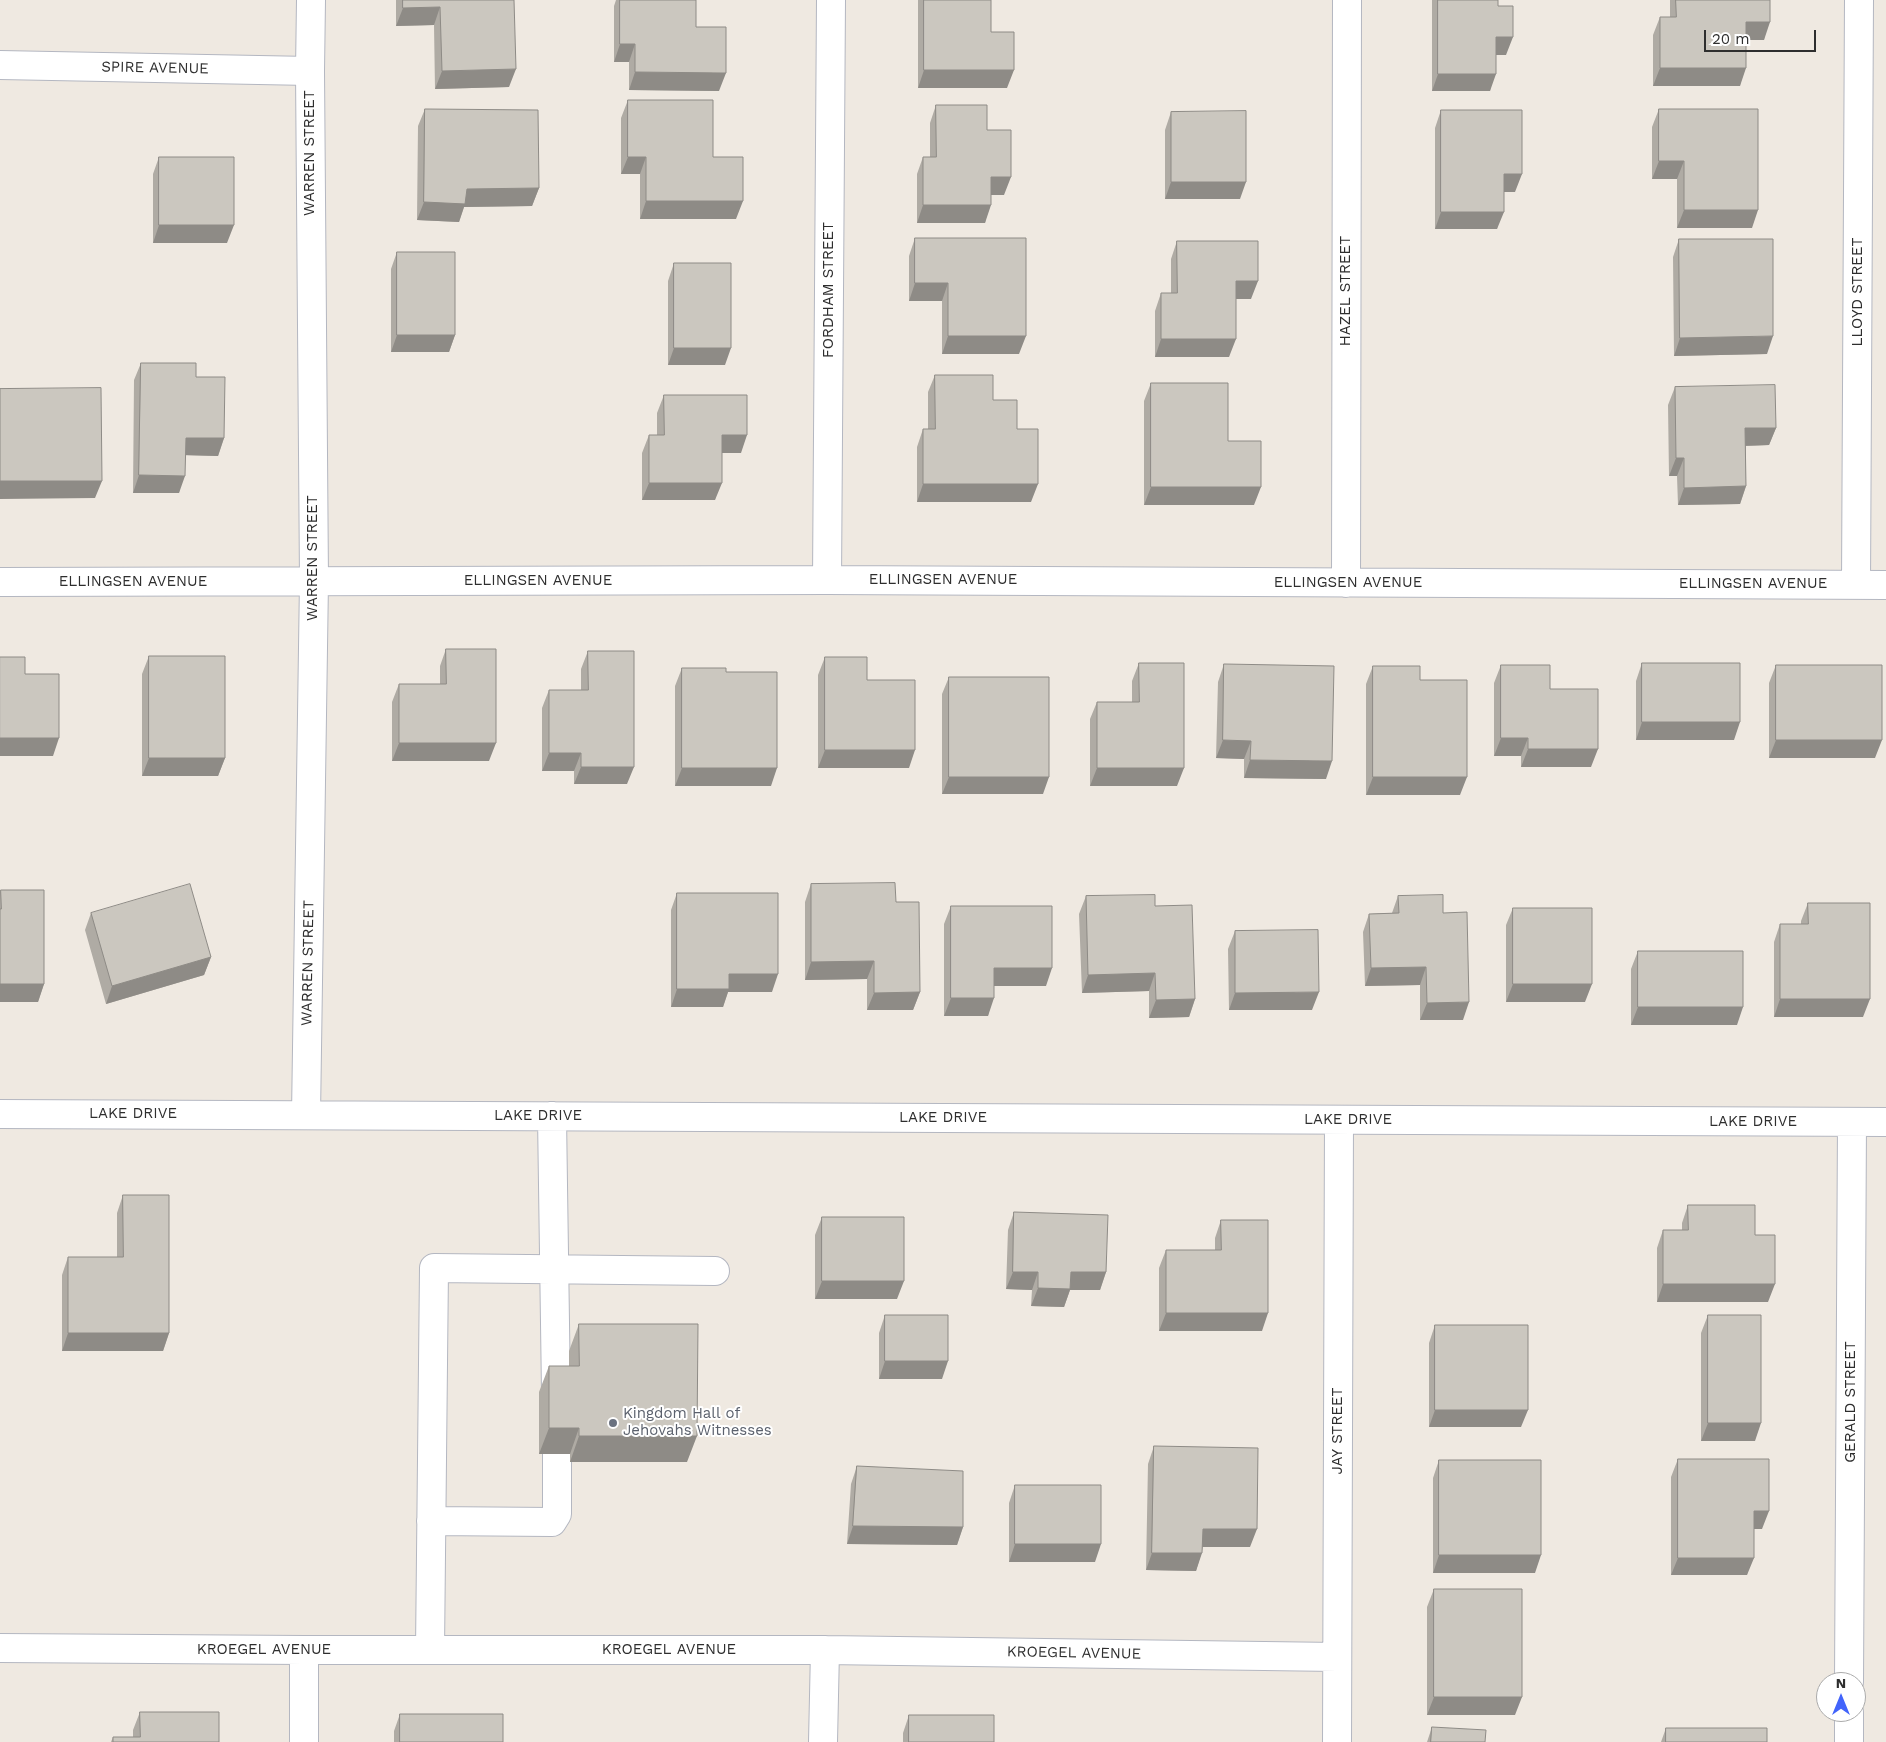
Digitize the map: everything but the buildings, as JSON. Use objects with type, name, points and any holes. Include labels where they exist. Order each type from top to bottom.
[{"type":"street","name":"WARREN STREET","points":[[306,1115],[314,582],[311,0]]},
{"type":"street","name":"FORDHAM STREET","points":[[827,580],[831,0]]},
{"type":"street","name":"HAZEL STREET","points":[[1346,583],[1347,0]]},
{"type":"street","name":"LLOYD STREET","points":[[1856,585],[1859,0]]},
{"type":"street","name":"SPIRE AVENUE","points":[[0,65],[310,72]]},
{"type":"street","name":"ELLINGSEN AVENUE","points":[[0,582],[827,580],[1886,585]]},
{"type":"street","name":"LAKE DRIVE","points":[[0,1114],[1886,1122]]},
{"type":"street","points":[[552,1116],[556,1392]]},
{"type":"street","name":"JAY STREET","points":[[1337,1742],[1339,1120]]},
{"type":"street","name":"GERALD STREET","points":[[1849,1672],[1852,1122]]},
{"type":"street","points":[[430,1650],[434,1268],[555,1271],[715,1271]]},
{"type":"street","points":[[432,1521],[552,1522],[558,1514],[558,1454]]},
{"type":"street","name":"KROEGEL AVENUE","points":[[0,1648],[824,1650],[1338,1656]]},
{"type":"street","points":[[304,1650],[304,1742]]},
{"type":"street","points":[[823,1742],[824,1650]]},
{"type":"street","points":[[1849,1722],[1849,1742]]},
{"type":"place","name":"Kingdom Hall of Jehovahs Witnesses","points":[[613,1423]]}]
